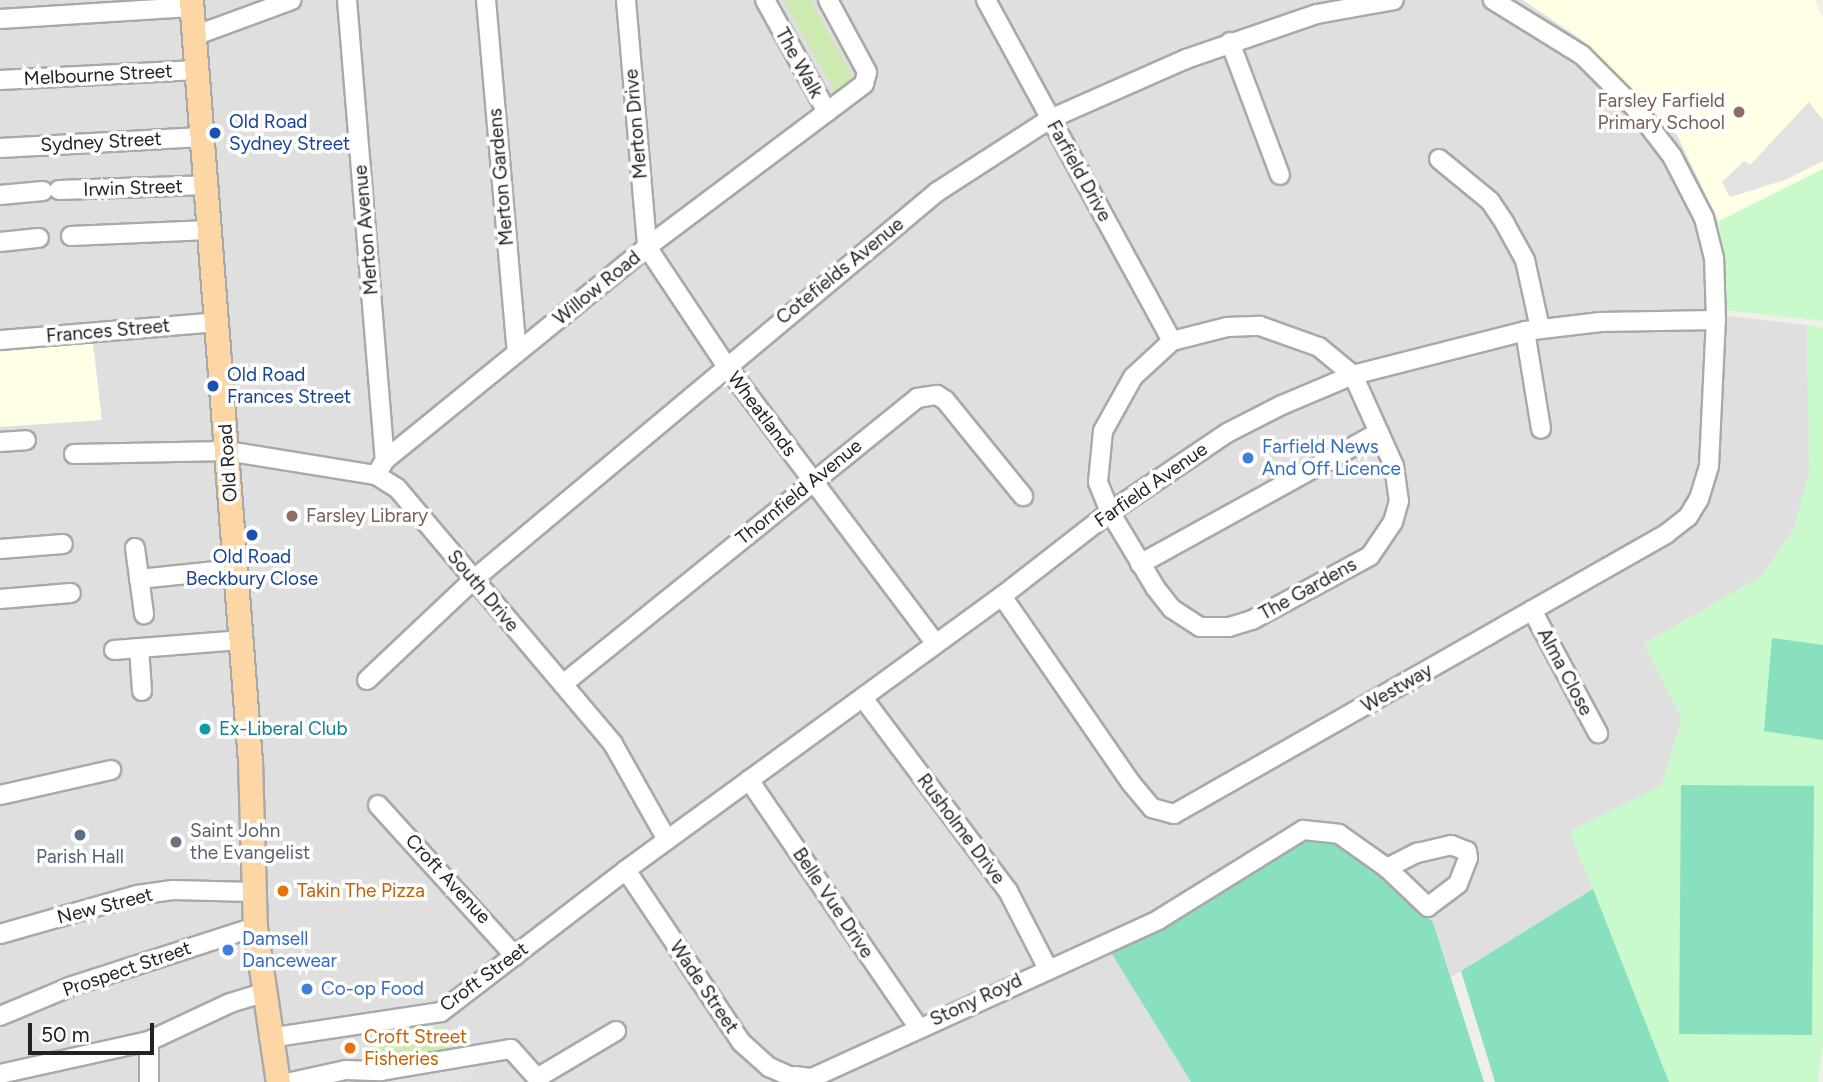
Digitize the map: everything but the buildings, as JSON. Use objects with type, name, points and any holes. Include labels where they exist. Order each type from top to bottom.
[{"type":"main road","name":"Old Road","points":[[191,3],[240,640],[254,927],[262,993],[278,1082]]},
{"type":"street","points":[[194,37],[292,0]]},
{"type":"street","name":"Merton Avenue","points":[[346,0],[380,468]]},
{"type":"street","name":"Merton Gardens","points":[[486,0],[517,353]]},
{"type":"street","name":"Merton Drive","points":[[626,0],[647,247]]},
{"type":"street","name":"The Walk","points":[[765,0],[827,112],[864,84],[867,72],[833,2]]},
{"type":"street","name":"Farfield Drive","points":[[986,0],[1172,341]]},
{"type":"street","name":"Cotefields Avenue","points":[[367,680],[473,580],[725,364],[937,192],[1050,119],[1230,42],[1317,14],[1394,0]]},
{"type":"street","points":[[1493,0],[1582,55],[1636,109],[1672,156],[1707,231],[1714,258],[1716,320]]},
{"type":"street","points":[[0,19],[191,3]]},
{"type":"street","points":[[1230,42],[1280,175]]},
{"type":"street","name":"Melbourne Street","points":[[0,80],[197,71]]},
{"type":"street","name":"Willow Road","points":[[380,468],[647,247],[827,112]]},
{"type":"street","name":"Sydney Street","points":[[0,148],[202,137]]},
{"type":"street","points":[[1439,159],[1490,201],[1525,260],[1541,429]]},
{"type":"street","name":"Irwin Street","points":[[0,195],[206,185]]},
{"type":"street","points":[[71,236],[209,230]]},
{"type":"street","points":[[0,242],[39,238]]},
{"type":"street","name":"Wheatlands","points":[[647,247],[725,364],[935,643]]},
{"type":"street","name":"Farfield Avenue","points":[[667,839],[1002,596],[1110,512],[1227,433],[1353,375],[1532,329],[1716,320]]},
{"type":"street","name":"Westway","points":[[1002,596],[1131,783],[1152,808],[1174,814],[1666,534],[1688,517],[1699,499],[1709,466],[1716,320]]},
{"type":"street","name":"Frances Street","points":[[0,340],[217,322]]},
{"type":"street","name":"The Gardens","points":[[1260,326],[1318,347],[1353,375],[1394,466],[1399,501],[1393,522],[1370,555],[1252,620],[1229,627],[1200,627],[1172,609],[1140,564],[1110,512],[1098,482],[1103,430],[1133,377],[1172,341],[1227,327],[1260,326]]},
{"type":"street","name":"Thornfield Avenue","points":[[563,684],[917,398],[937,395],[1023,496]]},
{"type":"street","points":[[1140,564],[1379,432]]},
{"type":"street","points":[[0,442],[26,440]]},
{"type":"street","name":"South Drive","points":[[74,454],[227,451],[380,468],[613,744],[667,839]]},
{"type":"street","points":[[0,549],[64,544]]},
{"type":"street","points":[[135,548],[144,614]]},
{"type":"street","points":[[139,579],[235,569]]},
{"type":"street","points":[[0,599],[71,593]]},
{"type":"street","name":"Alma Close","points":[[1532,610],[1598,733]]},
{"type":"street","points":[[114,650],[240,640]]},
{"type":"street","points":[[139,648],[142,691]]},
{"type":"street","name":"Rusholme Drive","points":[[863,698],[1008,891],[1047,967]]},
{"type":"street","points":[[0,795],[111,770]]},
{"type":"street","name":"Belle Vue Drive","points":[[749,780],[918,1027]]},
{"type":"street","name":"Croft Avenue","points":[[378,806],[490,923],[515,956]]},
{"type":"street","name":"Stony Royd","points":[[797,1080],[812,1078],[1047,967],[1158,919],[1303,830],[1339,834],[1387,868]]},
{"type":"street","name":"Croft Street","points":[[269,1038],[441,1012],[667,839]]},
{"type":"street","name":"Wade Street","points":[[625,870],[741,1042],[769,1067],[797,1080]]},
{"type":"street","name":"New Street","points":[[0,934],[136,895],[173,890],[253,892]]},
{"type":"street","name":"Prospect Street","points":[[0,1016],[72,986],[254,927]]},
{"type":"street","points":[[0,1074],[149,1041],[230,1003],[262,993]]},
{"type":"street","points":[[291,1082],[346,1070],[381,1071],[511,1049],[537,1078],[616,1031]]},
{"type":"street","points":[[149,1041],[149,1082]]},
{"type":"shaded area","points":[[0,0],[1523,0],[1582,40],[1677,135],[1718,221],[1726,316],[1807,325],[1809,473],[1794,529],[1762,576],[1644,644],[1682,718],[1662,785],[1570,832],[1593,889],[1451,977],[1433,922],[1355,849],[1309,837],[1164,928],[1110,951],[1191,1082],[0,1082]]},
{"type":"shaded area","name":"Farsley Farfield Primary School","points":[[1523,0],[1815,0],[1823,18],[1823,169],[1719,221],[1677,135],[1582,40]]},
{"type":"shaded area","points":[[1809,102],[1823,120],[1823,161],[1785,180],[1730,197],[1722,182],[1744,161],[1750,165]]},
{"type":"shaded area","points":[[93,343],[102,420],[0,427],[0,351]]},
{"type":"shaded area","points":[[477,1064],[471,1079],[460,1082],[364,1082],[362,1078]]},
{"type":"green space","points":[[783,0],[810,0],[856,83],[838,97]]},
{"type":"green space","points":[[1823,169],[1823,321],[1725,310],[1719,221]]},
{"type":"green space","points":[[1807,325],[1823,327],[1823,1043],[1818,1082],[1669,1082],[1570,832],[1662,785],[1682,718],[1644,644],[1762,576],[1794,529],[1809,473]]},
{"type":"green space","points":[[1772,638],[1823,645],[1823,740],[1764,731]]},
{"type":"green space","points":[[1681,785],[1814,786],[1812,1035],[1679,1034]]},
{"type":"green space","points":[[1309,837],[1355,849],[1433,922],[1484,1082],[1191,1082],[1110,951],[1164,928]]},
{"type":"green space","points":[[1593,889],[1669,1082],[1495,1082],[1461,971]]},
{"type":"green space","points":[[444,1026],[447,1053],[371,1060],[367,1036]]},
{"type":"place","name":"Farsley Farfield Primary School","points":[[1739,112]]},
{"type":"place","name":"Old Road Sydney Street","points":[[215,133]]},
{"type":"place","name":"Old Road Frances Street","points":[[213,386]]},
{"type":"place","name":"Farfield News And Off Licence","points":[[1248,458]]},
{"type":"place","name":"Farsley Library","points":[[292,516]]},
{"type":"place","name":"Old Road Beckbury Close","points":[[252,535]]},
{"type":"place","name":"Ex-Liberal Club","points":[[205,729]]},
{"type":"place","name":"Parish Hall","points":[[80,835]]},
{"type":"place","name":"Saint John the Evangelist","points":[[176,842]]},
{"type":"place","name":"Takin The Pizza","points":[[283,891]]},
{"type":"place","name":"Damsell Dancewear","points":[[228,950]]},
{"type":"place","name":"Co-op Food","points":[[307,989]]},
{"type":"place","name":"Croft Street Fisheries","points":[[350,1048]]}]
